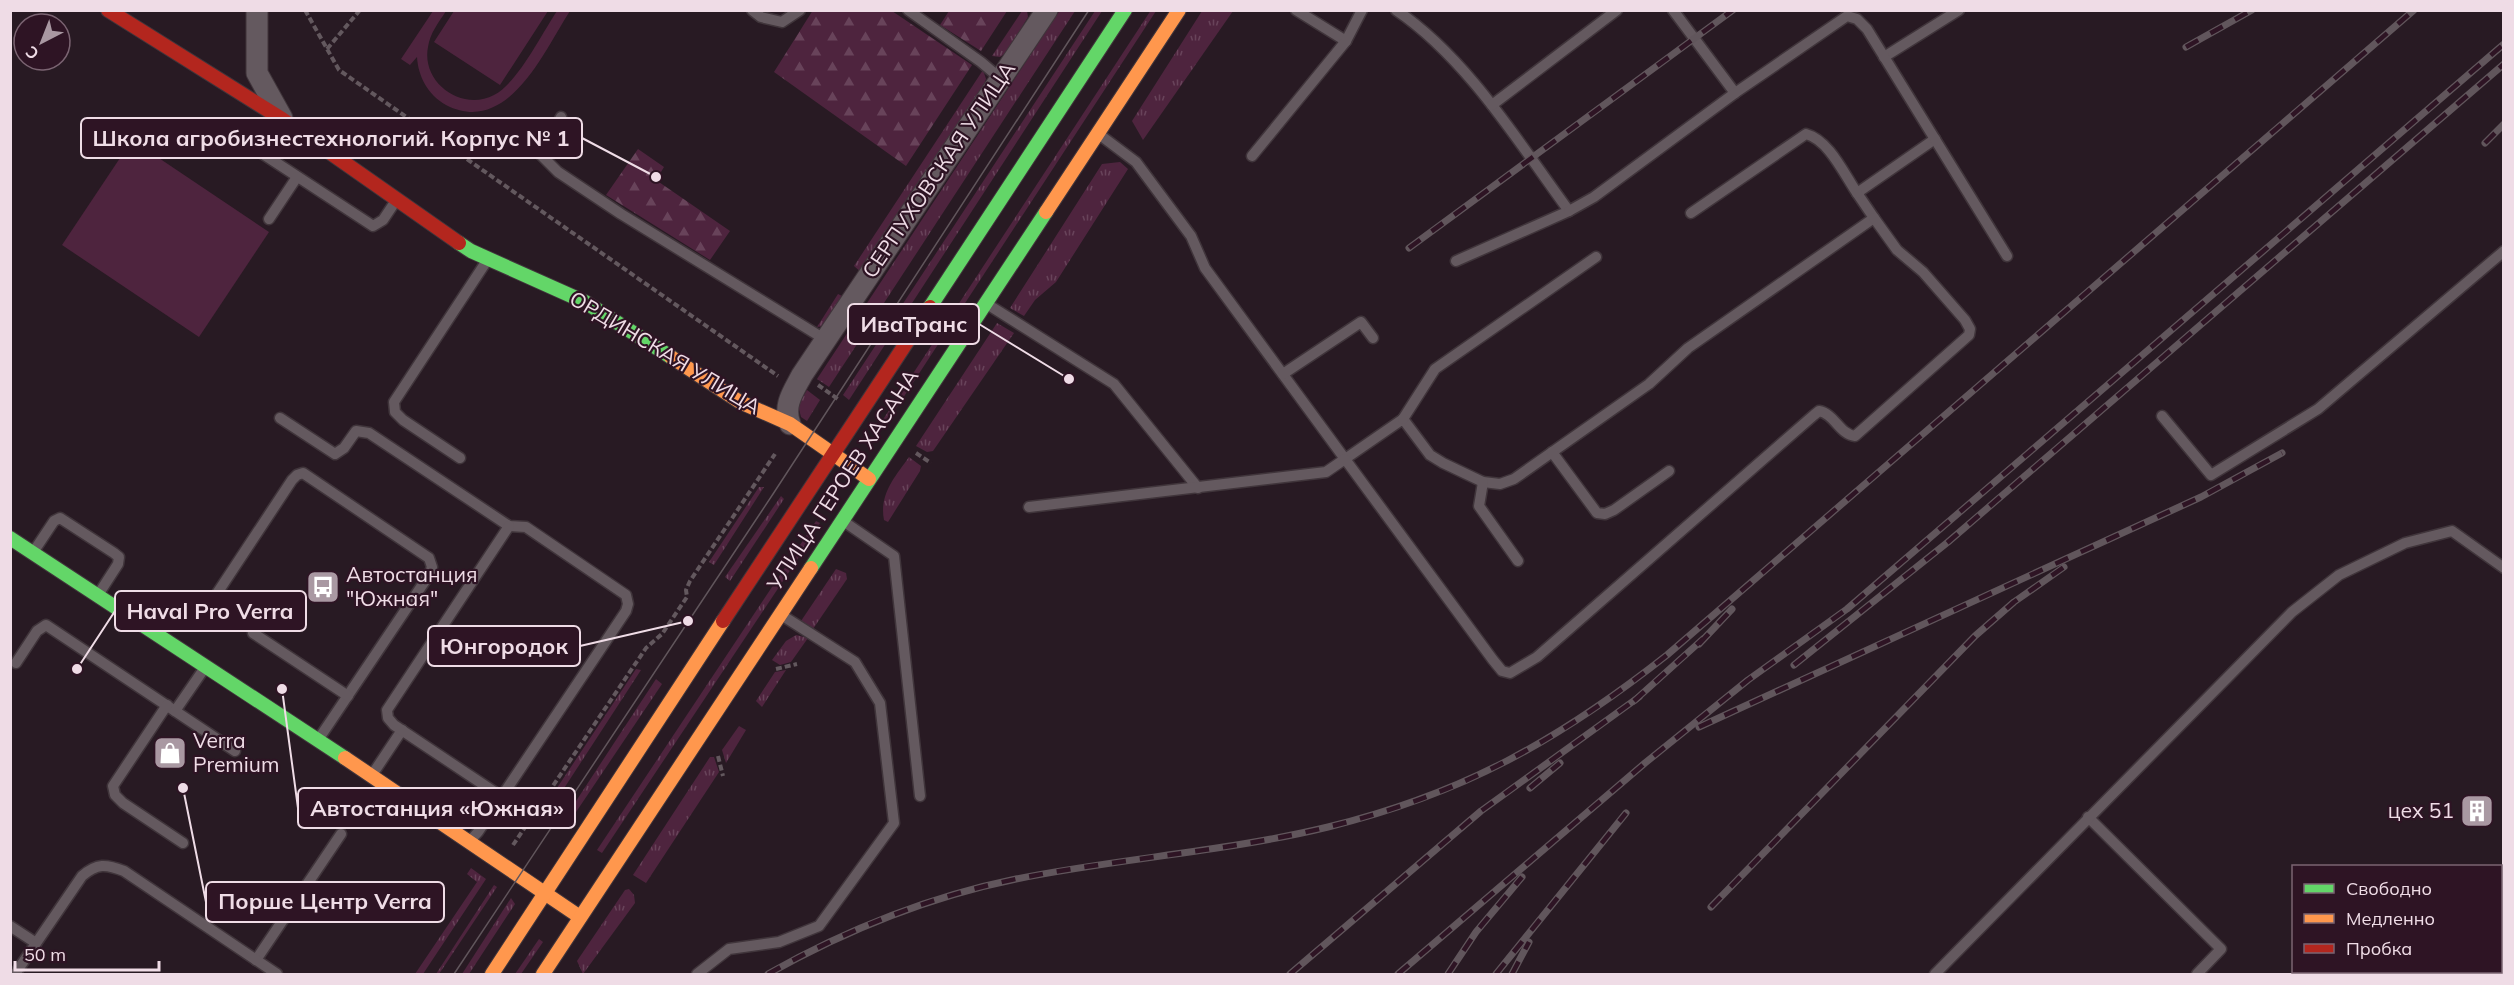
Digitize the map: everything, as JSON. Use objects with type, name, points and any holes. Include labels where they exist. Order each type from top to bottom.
[{"type":"main road","points":[[108,10],[282,119]]},
{"type":"main road","name":"УЛИЦА ГЕРОЕВ ХАСАНА","points":[[492,975],[1125,10]]},
{"type":"main road","name":"УЛИЦА ГЕРОЕВ ХАСАНА","points":[[546,973],[580,917],[1179,10]]},
{"type":"main road","name":"ОРДИНСКАЯ УЛИЦА","points":[[282,119],[471,251],[585,302],[740,402],[790,424],[869,479]]},
{"type":"main road","points":[[10,538],[206,666],[580,917]]},
{"type":"street","name":"ОРДИНСКАЯ УЛИЦА","points":[[257,10],[257,73],[282,119]]},
{"type":"street","name":"СЕРПУХОВСКАЯ УЛИЦА","points":[[790,424],[786,413],[789,399],[1046,11]]},
{"type":"lane","points":[[752,10],[761,16],[782,22],[800,10]]},
{"type":"lane","points":[[908,10],[1001,79]]},
{"type":"lane","points":[[1296,10],[1346,41]]},
{"type":"lane","points":[[1252,156],[1346,41],[1362,10]]},
{"type":"lane","points":[[1492,105],[1617,10]]},
{"type":"lane","points":[[1673,10],[1735,93]]},
{"type":"lane","points":[[1884,57],[1959,10]]},
{"type":"lane","points":[[1398,11],[1433,39],[1492,105],[1569,211]]},
{"type":"lane","points":[[1456,261],[1569,211],[1594,197],[1735,93],[1847,16],[1857,19],[1867,29],[2007,256]]},
{"type":"lane","points":[[561,117],[541,155],[558,172],[621,214],[826,340]]},
{"type":"lane","points":[[1097,133],[1137,162],[1191,236],[1205,268],[1493,660],[1502,670],[1510,673],[1537,657],[1814,415],[1825,412],[1843,430],[1855,436],[1969,335],[1970,329],[1965,320],[1923,272],[1897,250],[1814,136],[1806,134],[1691,213]]},
{"type":"lane","points":[[1857,193],[1935,139]]},
{"type":"lane","points":[[263,154],[373,226],[383,220],[397,199]]},
{"type":"lane","points":[[269,219],[297,177]]},
{"type":"lane","points":[[1403,419],[1430,455],[1483,482],[1500,484],[1514,479],[1649,384],[1688,348],[1874,218]]},
{"type":"lane","points":[[2162,416],[2211,475],[2318,409],[2504,251]]},
{"type":"lane","points":[[1029,507],[1326,472],[1403,419],[1435,369],[1596,256]]},
{"type":"lane","points":[[460,458],[403,420],[395,412],[394,402],[488,259]]},
{"type":"lane","points":[[984,303],[1114,384],[1198,488]]},
{"type":"lane","points":[[1283,374],[1361,322],[1373,338]]},
{"type":"lane","points":[[280,418],[335,454],[344,448],[357,431],[369,433],[508,526],[526,527],[618,588],[626,596],[628,604],[502,797],[468,842]]},
{"type":"lane","points":[[1552,452],[1597,513],[1605,514],[1614,510],[1669,471]]},
{"type":"lane","points":[[210,604],[297,475],[303,473],[421,550],[429,558],[432,567],[429,575],[318,741]]},
{"type":"lane","points":[[1483,482],[1479,506],[1518,561]]},
{"type":"lane","points":[[33,552],[54,521],[57,518],[64,519],[118,557],[118,564],[98,595]]},
{"type":"lane","points":[[842,520],[894,556],[920,796]]},
{"type":"lane","points":[[502,797],[402,730],[388,718],[387,710],[508,526]]},
{"type":"lane","points":[[1935,975],[2292,612],[2339,575],[2405,543],[2452,531],[2504,568]]},
{"type":"lane","points":[[697,975],[729,949],[779,942],[819,926],[894,823],[880,703],[855,662],[780,614]]},
{"type":"lane","points":[[15,663],[37,631],[46,625],[235,751]]},
{"type":"lane","points":[[253,633],[348,696]]},
{"type":"lane","points":[[183,843],[123,803],[115,795],[113,786],[171,708],[206,666]]},
{"type":"lane","points":[[371,776],[402,730]]},
{"type":"lane","points":[[2088,817],[2221,949],[2196,975]]},
{"type":"lane","points":[[256,960],[341,834]]},
{"type":"lane","points":[[15,975],[82,876],[92,867],[106,864],[124,871],[277,975]]},
{"type":"lane","points":[[10,926],[36,943]]},
{"type":"path","points":[[306,10],[339,70],[778,376]]},
{"type":"path","points":[[327,49],[360,10]]},
{"type":"path","points":[[913,451],[931,463]]},
{"type":"path","points":[[510,850],[641,655],[662,634],[681,606],[687,597],[686,590],[690,581],[775,454]]},
{"type":"green space","points":[[813,10],[892,11],[972,65],[906,166],[774,72]]},
{"type":"green space","points":[[1060,10],[1075,11],[829,387],[817,379]]},
{"type":"green space","points":[[1151,10],[1156,11],[886,424],[882,421]]},
{"type":"green space","points":[[433,11],[446,11],[429,42],[428,60],[431,72],[446,91],[469,100],[482,99],[503,89],[521,69],[557,11],[570,11],[536,67],[522,85],[506,100],[488,109],[468,112],[446,105],[434,96],[422,78],[417,57],[410,65],[401,59]]},
{"type":"green space","points":[[454,11],[548,11],[500,85],[434,42]]},
{"type":"green space","points":[[949,11],[1007,11],[981,51],[940,25]]},
{"type":"green space","points":[[1022,11],[1027,11],[1028,17],[1007,52],[1000,57],[992,56]]},
{"type":"green space","points":[[1095,11],[1102,11],[849,400],[843,395]]},
{"type":"green space","points":[[1202,11],[1233,11],[1143,140],[1132,121]]},
{"type":"green space","points":[[983,70],[986,79],[981,92],[862,273],[854,266]]},
{"type":"green space","points":[[132,140],[269,232],[199,337],[62,245]]},
{"type":"green space","points":[[638,149],[664,167],[656,180],[730,231],[710,260],[606,195]]},
{"type":"green space","points":[[1120,162],[1128,169],[1056,282],[1035,300],[1024,316],[1010,308],[1102,164]]},
{"type":"green space","points":[[838,294],[844,297],[825,326],[817,327]]},
{"type":"green space","points":[[997,323],[1014,333],[933,451],[927,452],[916,446]]},
{"type":"green space","points":[[807,390],[820,400],[807,421],[801,417],[798,405]]},
{"type":"green space","points":[[909,457],[921,466],[920,471],[888,522],[884,520],[883,511],[886,494]]},
{"type":"green space","points":[[759,487],[764,487],[714,565],[709,562]]},
{"type":"green space","points":[[781,496],[784,499],[730,581],[725,577]]},
{"type":"green space","points":[[816,521],[820,523],[811,539],[602,853],[597,850]]},
{"type":"green space","points":[[836,569],[846,573],[847,579],[813,629],[801,621]]},
{"type":"green space","points":[[796,635],[808,638],[791,662],[780,665],[772,660],[786,641]]},
{"type":"green space","points":[[636,669],[641,670],[546,816],[543,813],[545,806]]},
{"type":"green space","points":[[786,670],[762,707],[756,701],[775,672]]},
{"type":"green space","points":[[656,679],[662,684],[566,827],[561,824]]},
{"type":"green space","points":[[739,726],[746,730],[726,763],[722,750]]},
{"type":"green space","points":[[710,757],[714,757],[719,772],[646,883],[633,875]]},
{"type":"green space","points":[[471,868],[486,879],[423,974],[415,974],[477,882],[467,874]]},
{"type":"green space","points":[[494,885],[497,887],[439,974],[436,974]]},
{"type":"green space","points":[[629,889],[634,895],[635,903],[583,974],[577,961],[625,890]]},
{"type":"green space","points":[[511,898],[515,904],[469,974],[462,974]]},
{"type":"green space","points":[[539,939],[543,942],[521,974],[515,974]]},
{"type":"tram line","points":[[454,974],[773,494],[1089,10]]},
{"type":"railway","points":[[1409,248],[1733,10]]},
{"type":"railway","points":[[2186,47],[2252,10]]},
{"type":"railway","points":[[768,974],[858,929],[919,905],[983,886],[1055,872],[1289,836],[1377,814],[1466,780],[1548,738],[1587,713],[1667,655],[2414,10]]},
{"type":"railway","points":[[1398,974],[1645,763],[1748,680],[1847,609],[2504,44]]},
{"type":"railway","points":[[1794,665],[1948,542],[2504,64]]},
{"type":"railway","points":[[2485,143],[2504,124]]},
{"type":"railway","points":[[1699,727],[2201,497],[2282,453]]},
{"type":"railway","points":[[1711,907],[1975,636],[2014,602],[2064,567]]},
{"type":"railway","points":[[1699,644],[1732,609]]},
{"type":"railway","points":[[1634,701],[1703,639]]},
{"type":"railway","points":[[1290,974],[1481,811],[1639,697]]},
{"type":"railway","points":[[1530,788],[1560,763]]},
{"type":"railway","points":[[1496,974],[1626,813]]},
{"type":"railway","points":[[1448,974],[1476,932],[1522,877]]},
{"type":"railway","points":[[1512,974],[1529,942]]},
{"type":"traffic: fast","points":[[930,307],[1125,10]]},
{"type":"traffic: fast","points":[[811,568],[1046,212]]},
{"type":"traffic: fast","points":[[459,243],[471,251],[585,302],[671,357]]},
{"type":"traffic: fast","points":[[10,538],[345,758]]},
{"type":"traffic: slow","points":[[1046,212],[1179,10]]},
{"type":"traffic: slow","points":[[671,357],[740,402],[790,424],[869,479]]},
{"type":"traffic: slow","points":[[543,974],[811,568]]},
{"type":"traffic: slow","points":[[492,974],[723,621]]},
{"type":"traffic: slow","points":[[345,758],[580,917]]},
{"type":"traffic: jam","points":[[108,10],[282,119],[459,243]]},
{"type":"traffic: jam","points":[[723,621],[930,307]]},
{"type":"place","name":"Школа агробизнестехнологий. Корпус № 1","points":[[656,177]]},
{"type":"place","name":"ИваТранс","points":[[1069,379]]},
{"type":"place","name":"Автостанция \"Южная\"","points":[[323,587]]},
{"type":"place","name":"Юнгородок","points":[[688,621]]},
{"type":"place","name":"Haval Pro Verra","points":[[77,669]]},
{"type":"place","name":"Автостанция «Южная»","points":[[282,689]]},
{"type":"place","name":"Verra Premium","points":[[170,753]]},
{"type":"place","name":"Порше Центр Verra","points":[[183,788]]},
{"type":"place","name":"цех 51","points":[[2477,811]]}]
